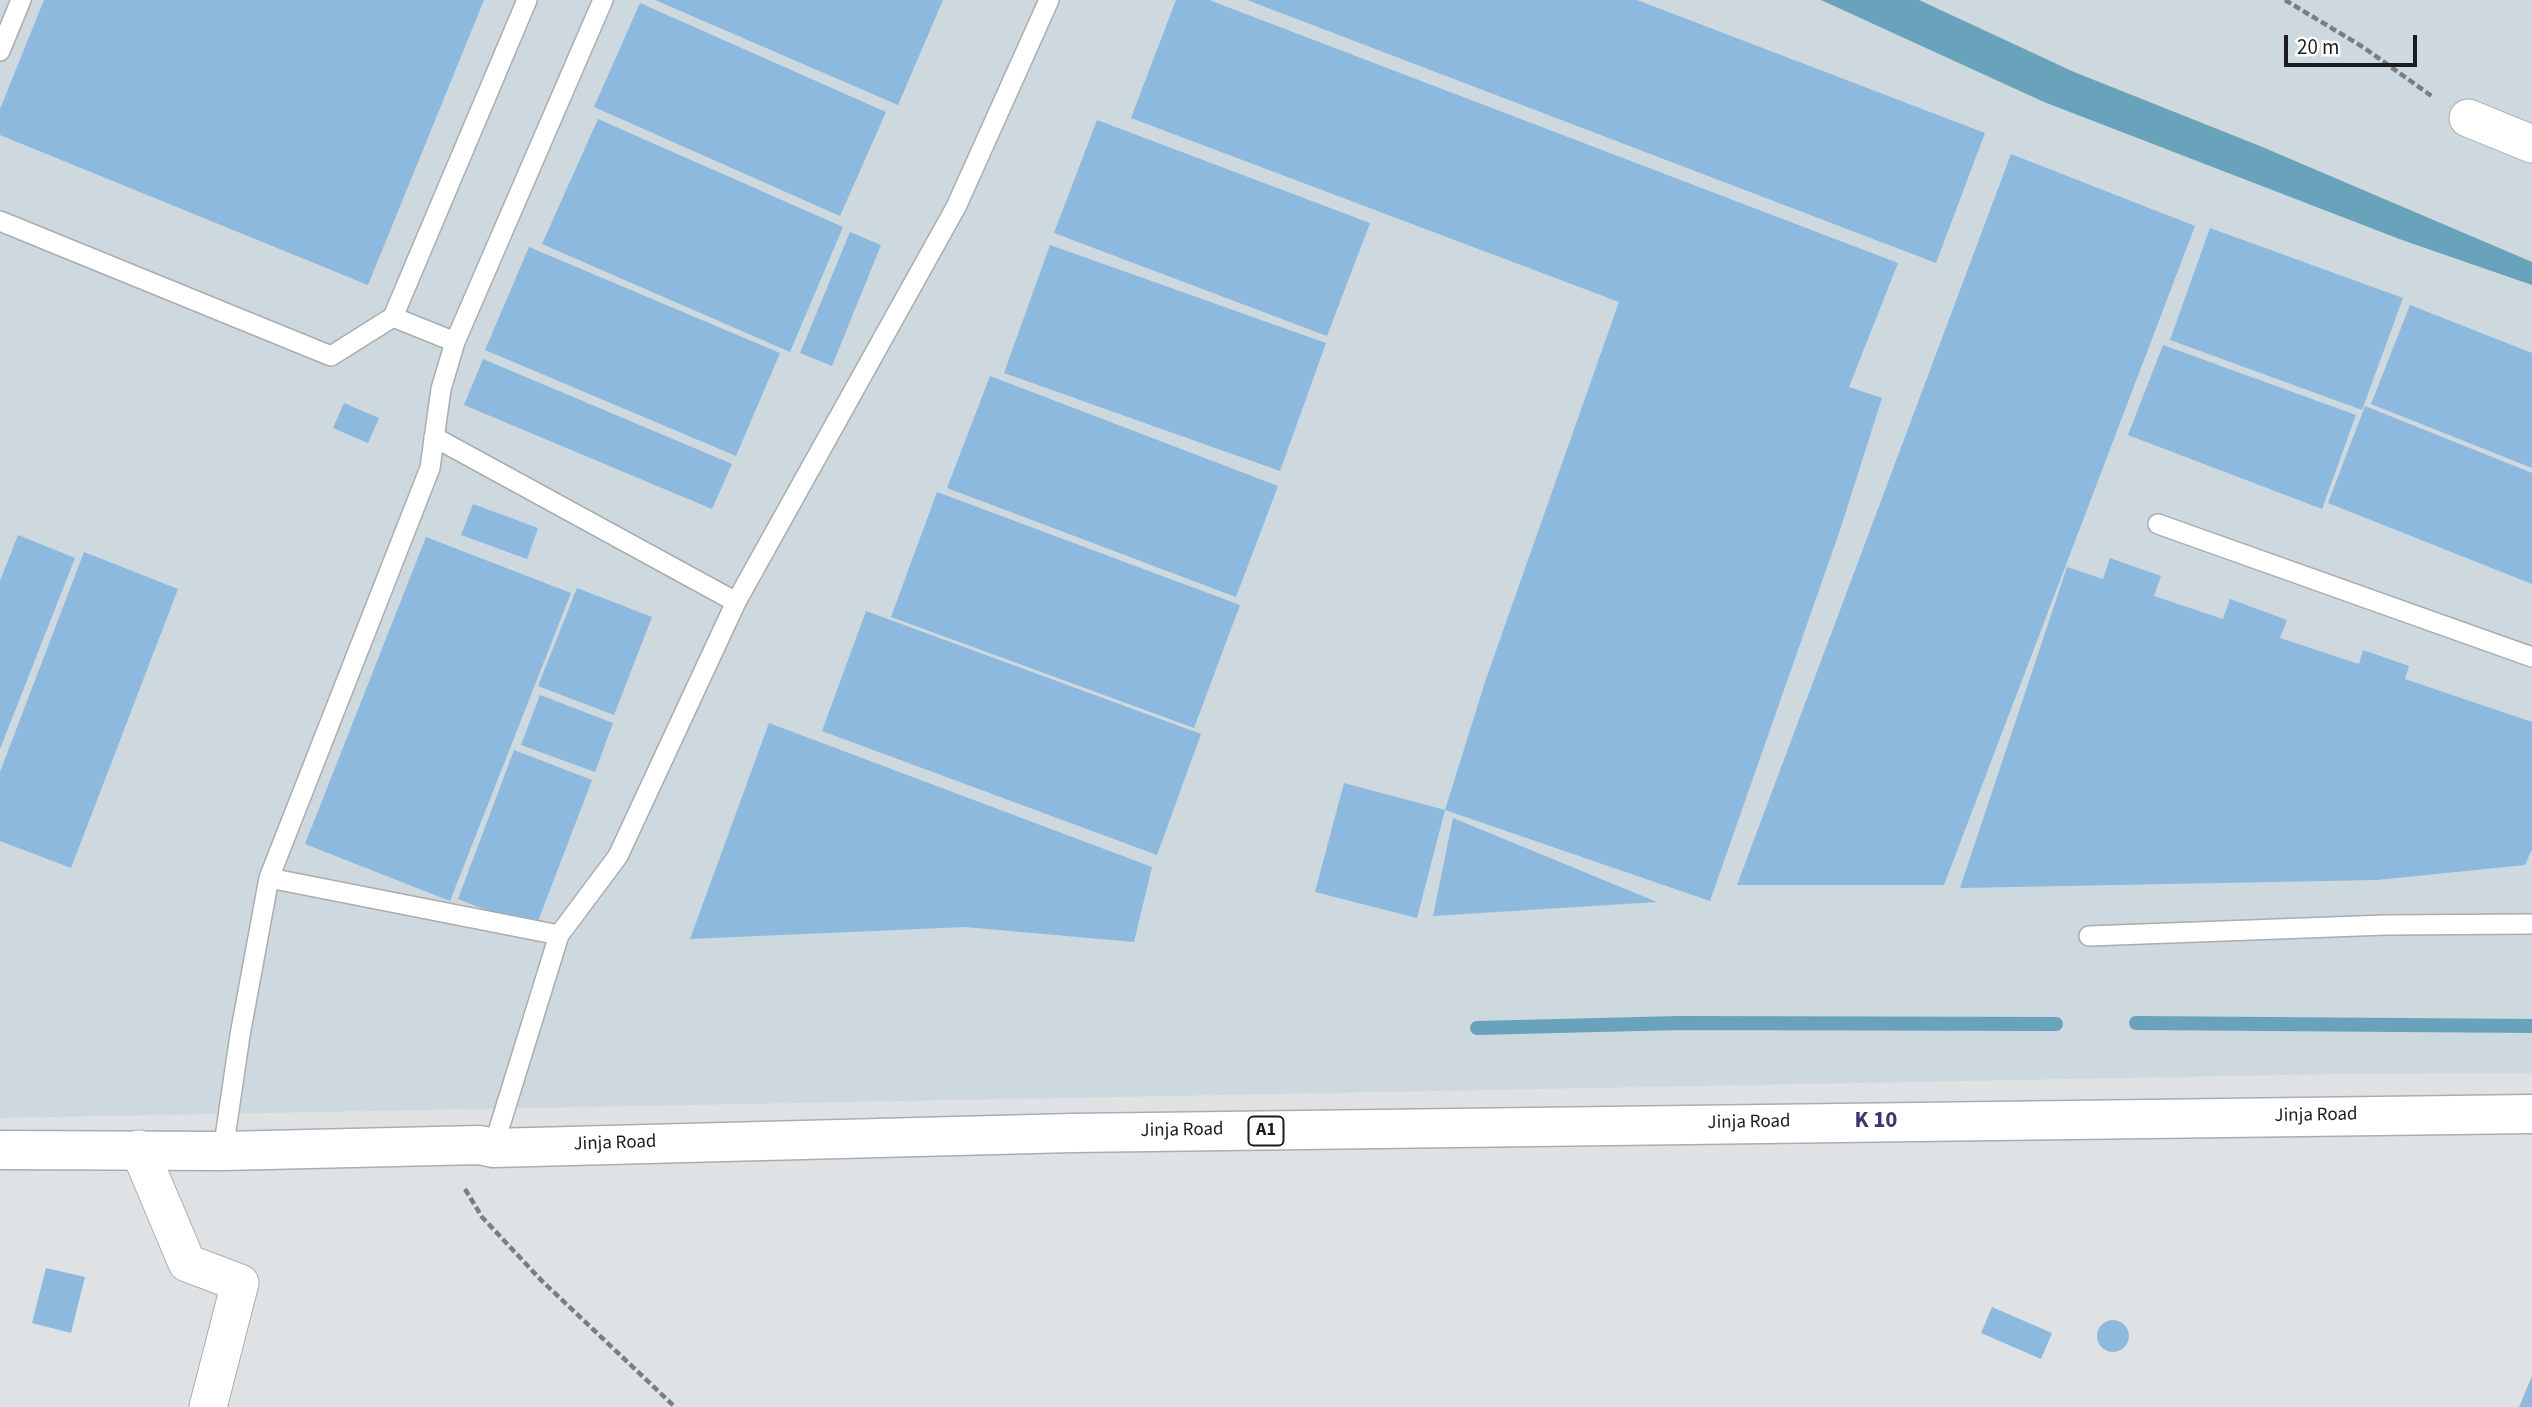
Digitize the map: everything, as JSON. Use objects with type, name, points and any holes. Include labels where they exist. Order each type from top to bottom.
[{"type":"highway","name":"Jinja Road","points":[[0,1150],[223,1151],[480,1145],[493,1148],[1059,1133],[2532,1114]]},
{"type":"street","points":[[2468,118],[2532,144]]},
{"type":"street","points":[[139,1149],[187,1263],[240,1283],[208,1407]]},
{"type":"lane","points":[[0,51],[21,0]]},
{"type":"lane","points":[[0,221],[331,356],[393,317],[527,0]]},
{"type":"lane","points":[[223,1151],[240,1035],[269,878],[426,480],[441,389],[455,342],[603,0]]},
{"type":"lane","points":[[493,1148],[559,935],[618,856],[736,601],[956,207],[1049,0]]},
{"type":"lane","points":[[393,317],[455,342]]},
{"type":"lane","points":[[435,437],[736,601]]},
{"type":"lane","points":[[2158,524],[2532,657]]},
{"type":"lane","points":[[269,878],[559,935]]},
{"type":"lane","points":[[2089,936],[2385,925],[2532,924]]},
{"type":"path","points":[[2285,0],[2363,47],[2422,91],[2468,118]]},
{"type":"path","points":[[440,1146],[482,1217],[541,1280],[675,1407]]},
{"type":"shaded area","points":[[0,0],[2532,0],[2532,1073],[2336,1074],[0,1118]]},
{"type":"water","points":[[1821,0],[1919,0],[2074,72],[2260,146],[2532,262],[2532,285],[2402,240],[2044,102]]},
{"type":"building","points":[[44,0],[484,0],[368,285],[0,135],[0,109]]},
{"type":"building","points":[[655,0],[943,0],[898,105]]},
{"type":"building","points":[[1176,0],[1209,0],[1898,263],[1849,387],[1882,398],[1840,530],[1710,901],[1445,810],[1486,679],[1619,302],[1131,118]]},
{"type":"building","points":[[1247,0],[1637,0],[1985,133],[1936,263]]},
{"type":"building","points":[[640,3],[886,112],[840,216],[594,107]]},
{"type":"building","points":[[598,119],[843,227],[790,352],[542,244]]},
{"type":"building","points":[[1097,120],[1370,223],[1327,336],[1054,233]]},
{"type":"building","points":[[2011,154],[2195,226],[1944,885],[1737,885]]},
{"type":"building","points":[[2210,228],[2403,298],[2362,410],[2170,340]]},
{"type":"building","points":[[850,232],[881,245],[832,366],[800,353]]},
{"type":"building","points":[[1050,245],[1326,343],[1280,471],[1004,373]]},
{"type":"building","points":[[529,247],[780,353],[736,456],[485,350]]},
{"type":"building","points":[[2410,305],[2532,353],[2532,468],[2371,404]]},
{"type":"building","points":[[2163,345],[2356,415],[2322,509],[2128,435]]},
{"type":"building","points":[[483,359],[732,464],[712,509],[464,405]]},
{"type":"building","points":[[990,376],[1278,486],[1236,597],[947,488]]},
{"type":"building","points":[[344,403],[379,418],[368,443],[333,428]]},
{"type":"building","points":[[2365,406],[2532,473],[2532,584],[2328,503]]},
{"type":"building","points":[[937,492],[1240,605],[1194,728],[891,617]]},
{"type":"building","points":[[473,504],[538,528],[527,559],[461,535]]},
{"type":"building","points":[[18,535],[75,558],[0,749],[0,581]]},
{"type":"building","points":[[426,537],[571,593],[450,901],[305,844]]},
{"type":"building","points":[[84,552],[178,589],[71,868],[0,841],[0,772]]},
{"type":"building","points":[[2110,558],[2161,576],[2154,596],[2223,619],[2230,599],[2287,620],[2280,638],[2359,664],[2363,650],[2409,666],[2405,679],[2532,722],[2532,849],[2525,865],[2377,880],[1960,888],[2067,567],[2103,579]]},
{"type":"building","points":[[577,588],[652,617],[614,715],[538,686]]},
{"type":"building","points":[[866,611],[1201,734],[1157,855],[822,731]]},
{"type":"building","points":[[540,695],[613,723],[595,772],[521,745]]},
{"type":"building","points":[[769,723],[1152,867],[1134,942],[965,927],[690,939]]},
{"type":"building","points":[[514,750],[592,780],[535,929],[458,899]]},
{"type":"building","points":[[1344,783],[1445,810],[1417,918],[1315,892]]},
{"type":"building","points":[[1453,818],[1657,902],[1433,916]]},
{"type":"building","points":[[46,1268],[85,1277],[71,1333],[32,1323]]},
{"type":"building","points":[[1992,1307],[2052,1333],[2041,1359],[1981,1333]]},
{"type":"building","points":[[2113,1320],[2124,1325],[2129,1336],[2124,1347],[2113,1352],[2102,1347],[2097,1336],[2102,1325]]},
{"type":"building","points":[[2532,1376],[2532,1407],[2519,1407]]},
{"type":"waterway","points":[[1477,1028],[1680,1023],[2056,1024]]},
{"type":"waterway","points":[[2136,1023],[2532,1026]]},
{"type":"district","name":"K 10","points":[[1876,1122]]}]
